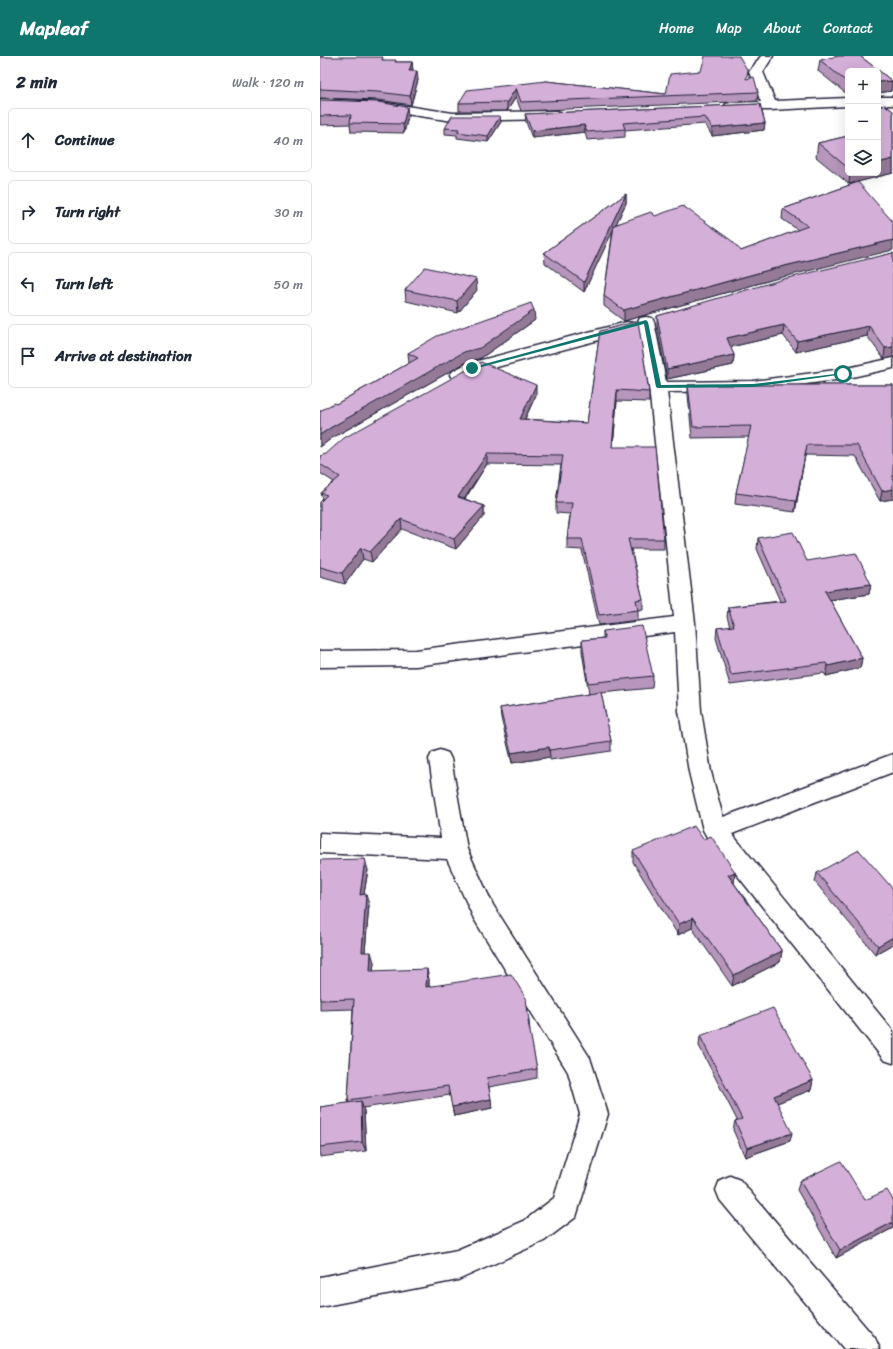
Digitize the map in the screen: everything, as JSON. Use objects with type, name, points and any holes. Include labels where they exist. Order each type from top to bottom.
[{"type":"street","points":[[767,56],[756,72],[770,106]]},
{"type":"street","points":[[320,102],[379,106],[453,117],[567,114]]},
{"type":"street","points":[[716,108],[845,102]]},
{"type":"street","points":[[446,383],[472,368],[653,320],[658,387],[685,623],[690,711],[700,772],[715,830],[893,1051]]},
{"type":"street","points":[[658,387],[753,386],[843,374],[893,363]]},
{"type":"street","points":[[320,659],[416,658],[685,623]]},
{"type":"street","points":[[320,1292],[458,1265],[534,1231],[566,1206],[594,1114],[580,1066],[483,912],[455,849],[440,759]]},
{"type":"street","points":[[715,830],[893,763]]},
{"type":"street","points":[[320,843],[455,849]]},
{"type":"street","points":[[730,1190],[864,1349]]},
{"type":"building","points":[[705,56],[739,56],[748,71],[746,79],[754,77],[758,92],[521,102],[516,88],[507,102],[459,103],[467,90],[546,81],[666,94],[670,74],[701,71]]},
{"type":"building","points":[[839,56],[860,56],[875,68],[845,68],[845,81],[820,60]]},
{"type":"building","points":[[320,57],[383,57],[382,60],[412,62],[409,71],[417,71],[410,96],[378,92],[320,89]]},
{"type":"building","points":[[881,72],[892,81],[881,82]]},
{"type":"building","points":[[320,100],[378,102],[407,107],[403,124],[350,123],[351,115],[320,116]]},
{"type":"building","points":[[760,104],[765,123],[712,128],[705,117],[623,123],[625,129],[587,132],[584,125],[532,131],[525,114]]},
{"type":"building","points":[[885,105],[893,111],[893,159],[881,162],[881,140],[881,106]]},
{"type":"building","points":[[452,116],[500,116],[488,136],[457,132],[459,129],[445,128]]},
{"type":"building","points":[[845,137],[845,166],[818,143]]},
{"type":"building","points":[[858,182],[893,222],[893,240],[772,269],[624,310],[604,296],[614,225],[651,212],[655,216],[683,206],[732,241],[741,251],[808,226],[783,209]]},
{"type":"building","points":[[626,194],[584,282],[544,253]]},
{"type":"building","points":[[893,253],[893,347],[885,348],[869,326],[797,341],[784,325],[727,338],[734,355],[667,369],[657,316],[784,279]]},
{"type":"building","points":[[425,267],[476,279],[457,301],[405,290]]},
{"type":"building","points":[[531,303],[534,310],[480,348],[464,352],[320,435],[320,411],[334,403],[336,404],[418,358],[408,353],[437,336]]},
{"type":"building","points":[[638,321],[649,392],[617,390],[612,447],[655,447],[664,539],[628,539],[643,599],[636,600],[638,610],[599,615],[582,539],[567,539],[572,503],[556,503],[563,455],[487,454],[458,497],[484,506],[454,539],[401,519],[370,552],[361,548],[342,573],[320,567],[320,502],[327,495],[321,493],[340,477],[320,464],[320,456],[326,454],[344,438],[481,362],[536,385],[520,419],[587,423],[600,331]]},
{"type":"building","points":[[688,385],[893,385],[893,489],[882,491],[857,445],[807,445],[796,501],[736,493],[751,426],[693,427]]},
{"type":"building","points":[[793,532],[807,561],[856,553],[871,584],[825,591],[862,658],[828,666],[826,663],[731,675],[717,628],[734,626],[728,607],[786,601],[758,538]]},
{"type":"building","points":[[642,626],[653,676],[588,683],[582,640],[605,638],[603,631]]},
{"type":"building","points":[[601,692],[611,741],[550,750],[549,747],[511,753],[500,708]]},
{"type":"building","points":[[694,826],[703,839],[711,836],[735,872],[728,875],[782,951],[734,975],[693,918],[679,924],[633,851]]},
{"type":"building","points":[[859,850],[893,889],[893,937],[878,946],[817,873]]},
{"type":"building","points":[[365,859],[360,895],[366,894],[362,952],[371,952],[370,971],[427,969],[426,987],[511,974],[526,998],[528,1021],[537,1069],[487,1078],[491,1099],[452,1107],[448,1086],[348,1100],[354,999],[320,1000],[320,860]]},
{"type":"building","points":[[773,1008],[813,1080],[774,1096],[792,1133],[747,1148],[735,1121],[742,1119],[700,1036]]},
{"type":"building","points":[[361,1101],[362,1142],[320,1147],[320,1107]]},
{"type":"building","points":[[841,1161],[865,1200],[887,1190],[893,1200],[893,1222],[840,1250],[800,1181]]},
{"type":"route","points":[[472,368],[646,322],[658,387],[753,386],[843,374]]}]
